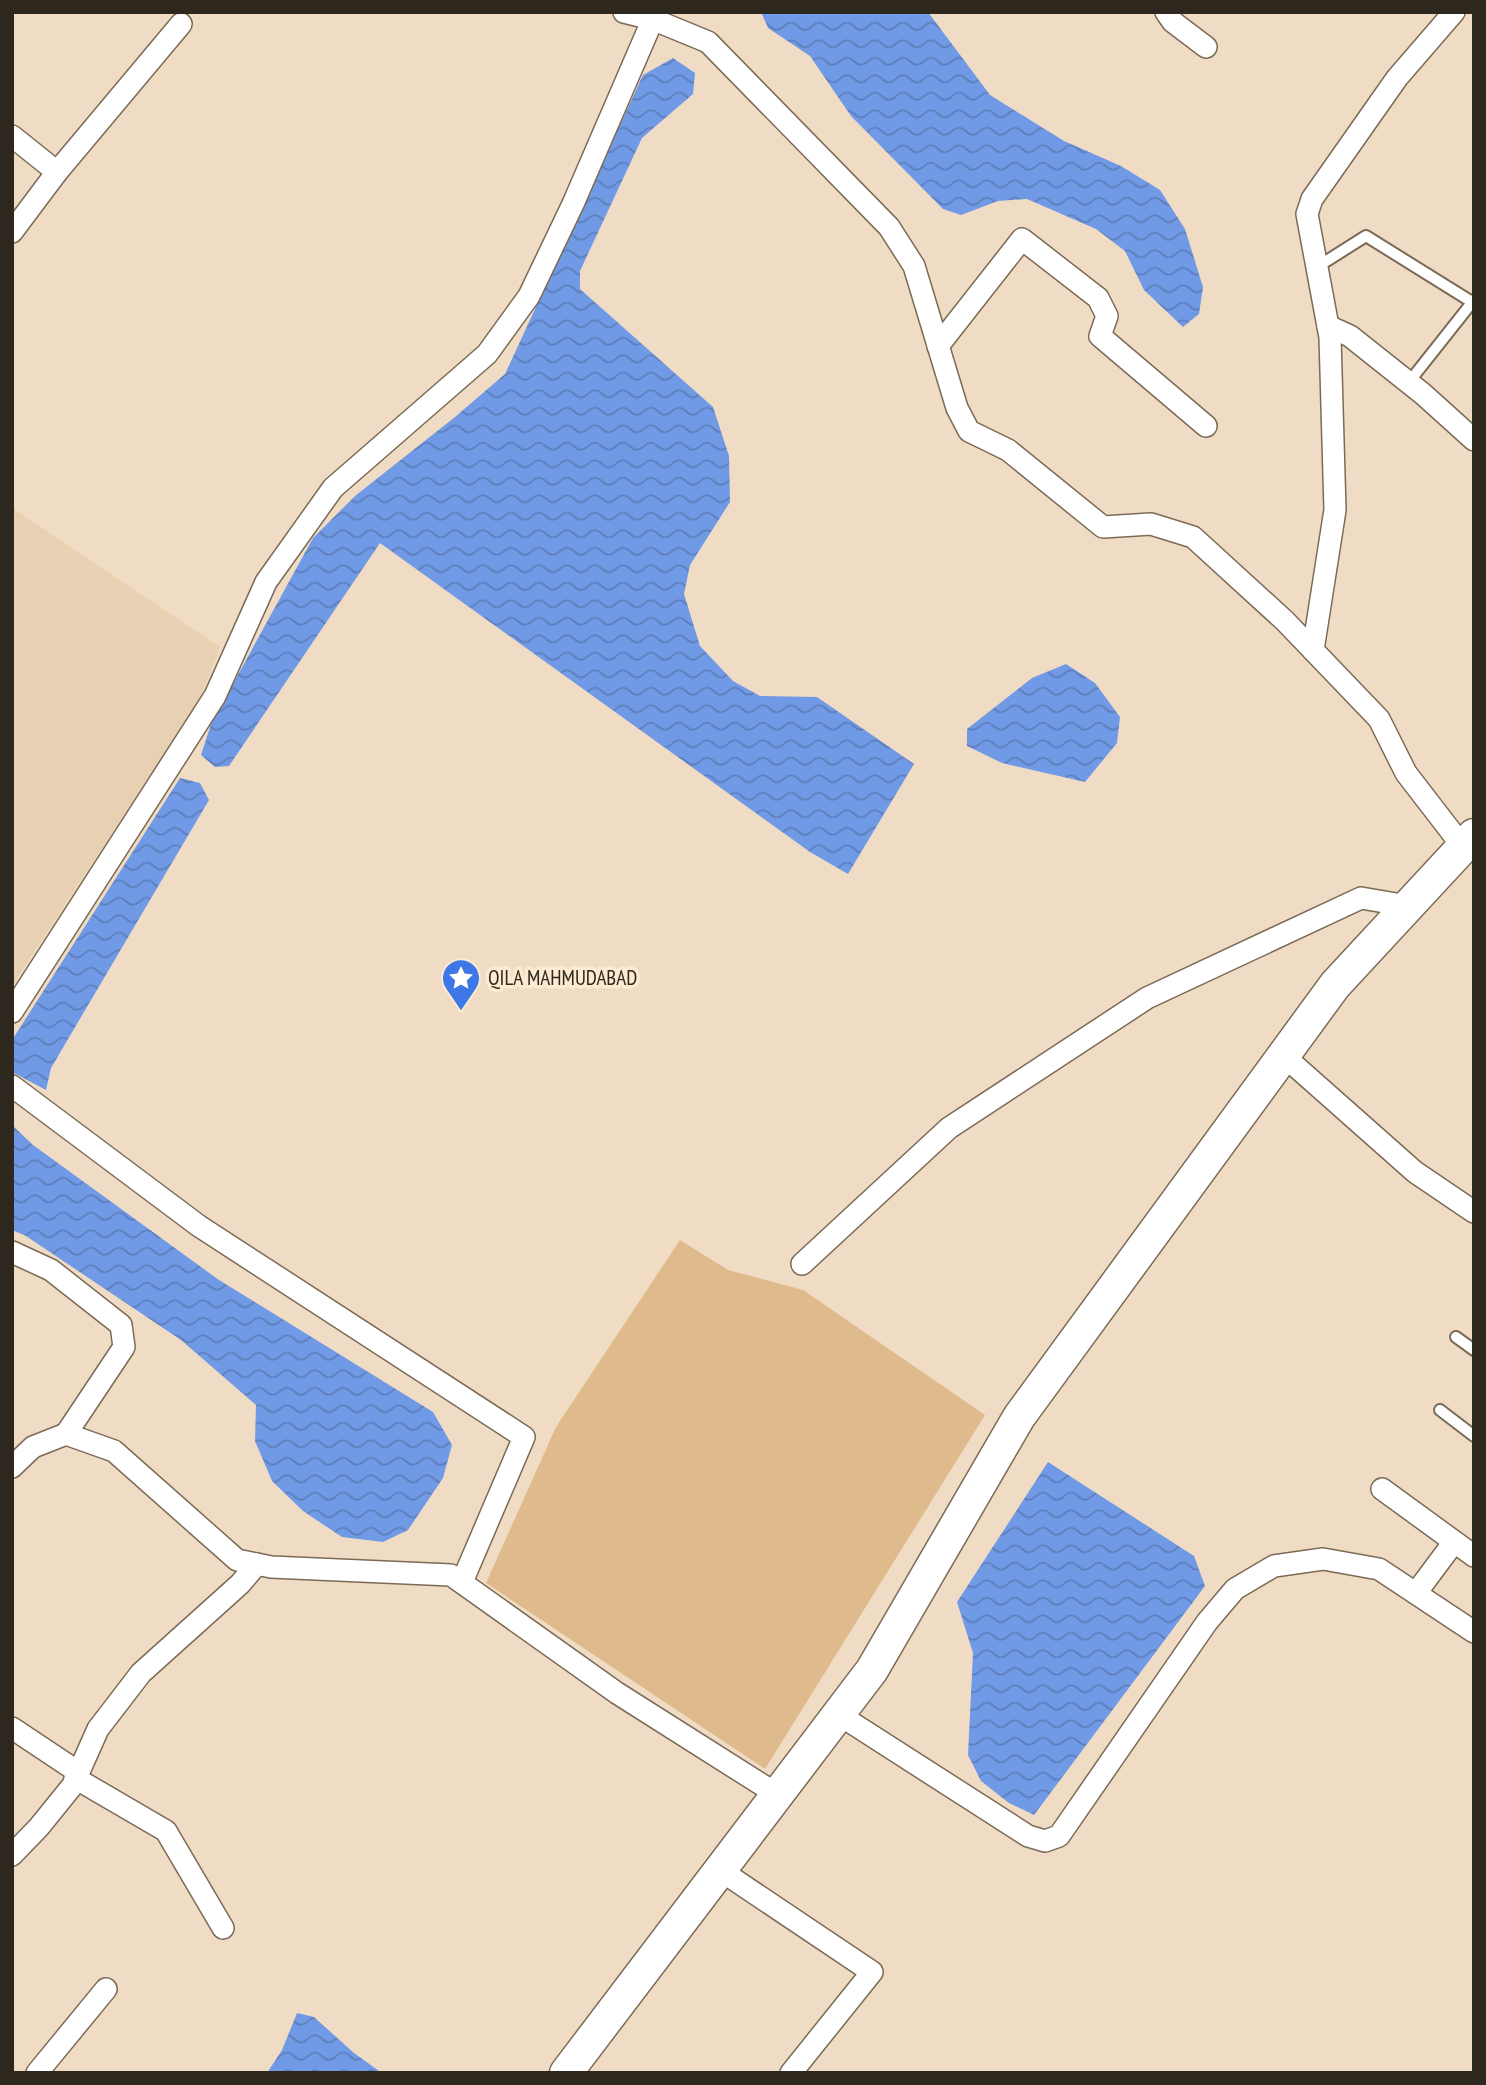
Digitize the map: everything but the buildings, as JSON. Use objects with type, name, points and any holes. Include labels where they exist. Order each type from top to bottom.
[{"type":"main road","points":[[566,2073],[872,1670],[1019,1417],[1335,985],[1469,841]]},
{"type":"street","points":[[624,12],[654,16],[708,42],[889,227],[914,266],[957,408],[969,431],[1008,450],[1103,527],[1151,524],[1193,537],[1285,621],[1379,719],[1406,773],[1469,841]]},
{"type":"street","points":[[1166,12],[1173,22],[1206,47]]},
{"type":"street","points":[[1313,650],[1335,510],[1330,337],[1307,215],[1312,199],[1397,78],[1454,12]]},
{"type":"street","points":[[12,1012],[215,695],[266,582],[333,488],[487,354],[529,296],[573,204],[654,16]]},
{"type":"street","points":[[12,232],[57,172],[181,24]]},
{"type":"street","points":[[12,136],[57,172]]},
{"type":"street","points":[[938,346],[1022,239],[1098,298],[1107,316],[1100,336],[1206,426]]},
{"type":"street","points":[[1328,326],[1350,336],[1409,382],[1474,440]]},
{"type":"street","points":[[802,1264],[949,1128],[1147,998],[1361,898],[1408,906]]},
{"type":"street","points":[[1284,1056],[1415,1172],[1474,1212]]},
{"type":"street","points":[[12,1086],[199,1226],[524,1437],[462,1582]]},
{"type":"street","points":[[12,1252],[51,1270],[121,1325],[124,1347],[66,1434],[33,1447],[14,1461]]},
{"type":"street","points":[[66,1434],[114,1451],[237,1560],[271,1567],[451,1575],[617,1693],[778,1795]]},
{"type":"street","points":[[1382,1489],[1474,1556]]},
{"type":"street","points":[[1416,1594],[1454,1542]]},
{"type":"street","points":[[838,1714],[1028,1836],[1045,1842],[1059,1836],[1207,1622],[1235,1589],[1274,1566],[1323,1559],[1379,1569],[1474,1632]]},
{"type":"street","points":[[12,1855],[39,1827],[72,1785],[98,1729],[141,1673],[240,1584],[257,1564]]},
{"type":"street","points":[[12,1728],[77,1775],[166,1831],[223,1928]]},
{"type":"street","points":[[720,1870],[872,1972],[792,2073]]},
{"type":"street","points":[[37,2073],[106,1989]]},
{"type":"lane","points":[[1317,267],[1366,236],[1473,301],[1409,382]]},
{"type":"lane","points":[[1456,1337],[1474,1350]]},
{"type":"lane","points":[[1440,1410],[1474,1436]]},
{"type":"shaded area","points":[[12,508],[220,647],[200,698],[12,986]]},
{"type":"shaded area","points":[[680,1240],[728,1270],[803,1290],[985,1415],[765,1769],[486,1583],[556,1427]]},
{"type":"water","points":[[761,12],[928,12],[990,95],[1064,141],[1121,166],[1160,190],[1185,229],[1203,287],[1199,314],[1183,327],[1144,290],[1125,251],[1096,229],[1027,199],[998,201],[961,215],[943,209],[851,116],[810,56],[768,28]]},
{"type":"water","points":[[673,58],[695,73],[693,94],[642,138],[580,271],[580,289],[713,407],[729,456],[730,502],[690,565],[684,594],[700,646],[733,681],[760,696],[817,697],[914,764],[848,874],[810,852],[380,543],[229,766],[215,767],[201,755],[211,724],[313,538],[355,496],[505,374],[643,75]]},
{"type":"water","points":[[1066,664],[1095,683],[1120,717],[1117,743],[1085,782],[1002,763],[967,746],[967,729],[1032,678]]},
{"type":"water","points":[[180,778],[200,783],[209,800],[51,1068],[46,1090],[12,1072],[12,1040]]},
{"type":"water","points":[[12,1125],[33,1145],[219,1280],[433,1412],[452,1445],[443,1478],[408,1530],[383,1542],[342,1537],[303,1511],[272,1481],[255,1441],[256,1405],[181,1340],[26,1236],[12,1230]]},
{"type":"water","points":[[1048,1462],[1194,1556],[1205,1586],[1034,1815],[1009,1803],[981,1781],[968,1755],[973,1653],[957,1602]]},
{"type":"water","points":[[297,2013],[314,2017],[354,2053],[382,2073],[267,2073],[282,2050]]},
{"type":"place","name":"QILA MAHMUDABAD","points":[[461,1012]]}]
